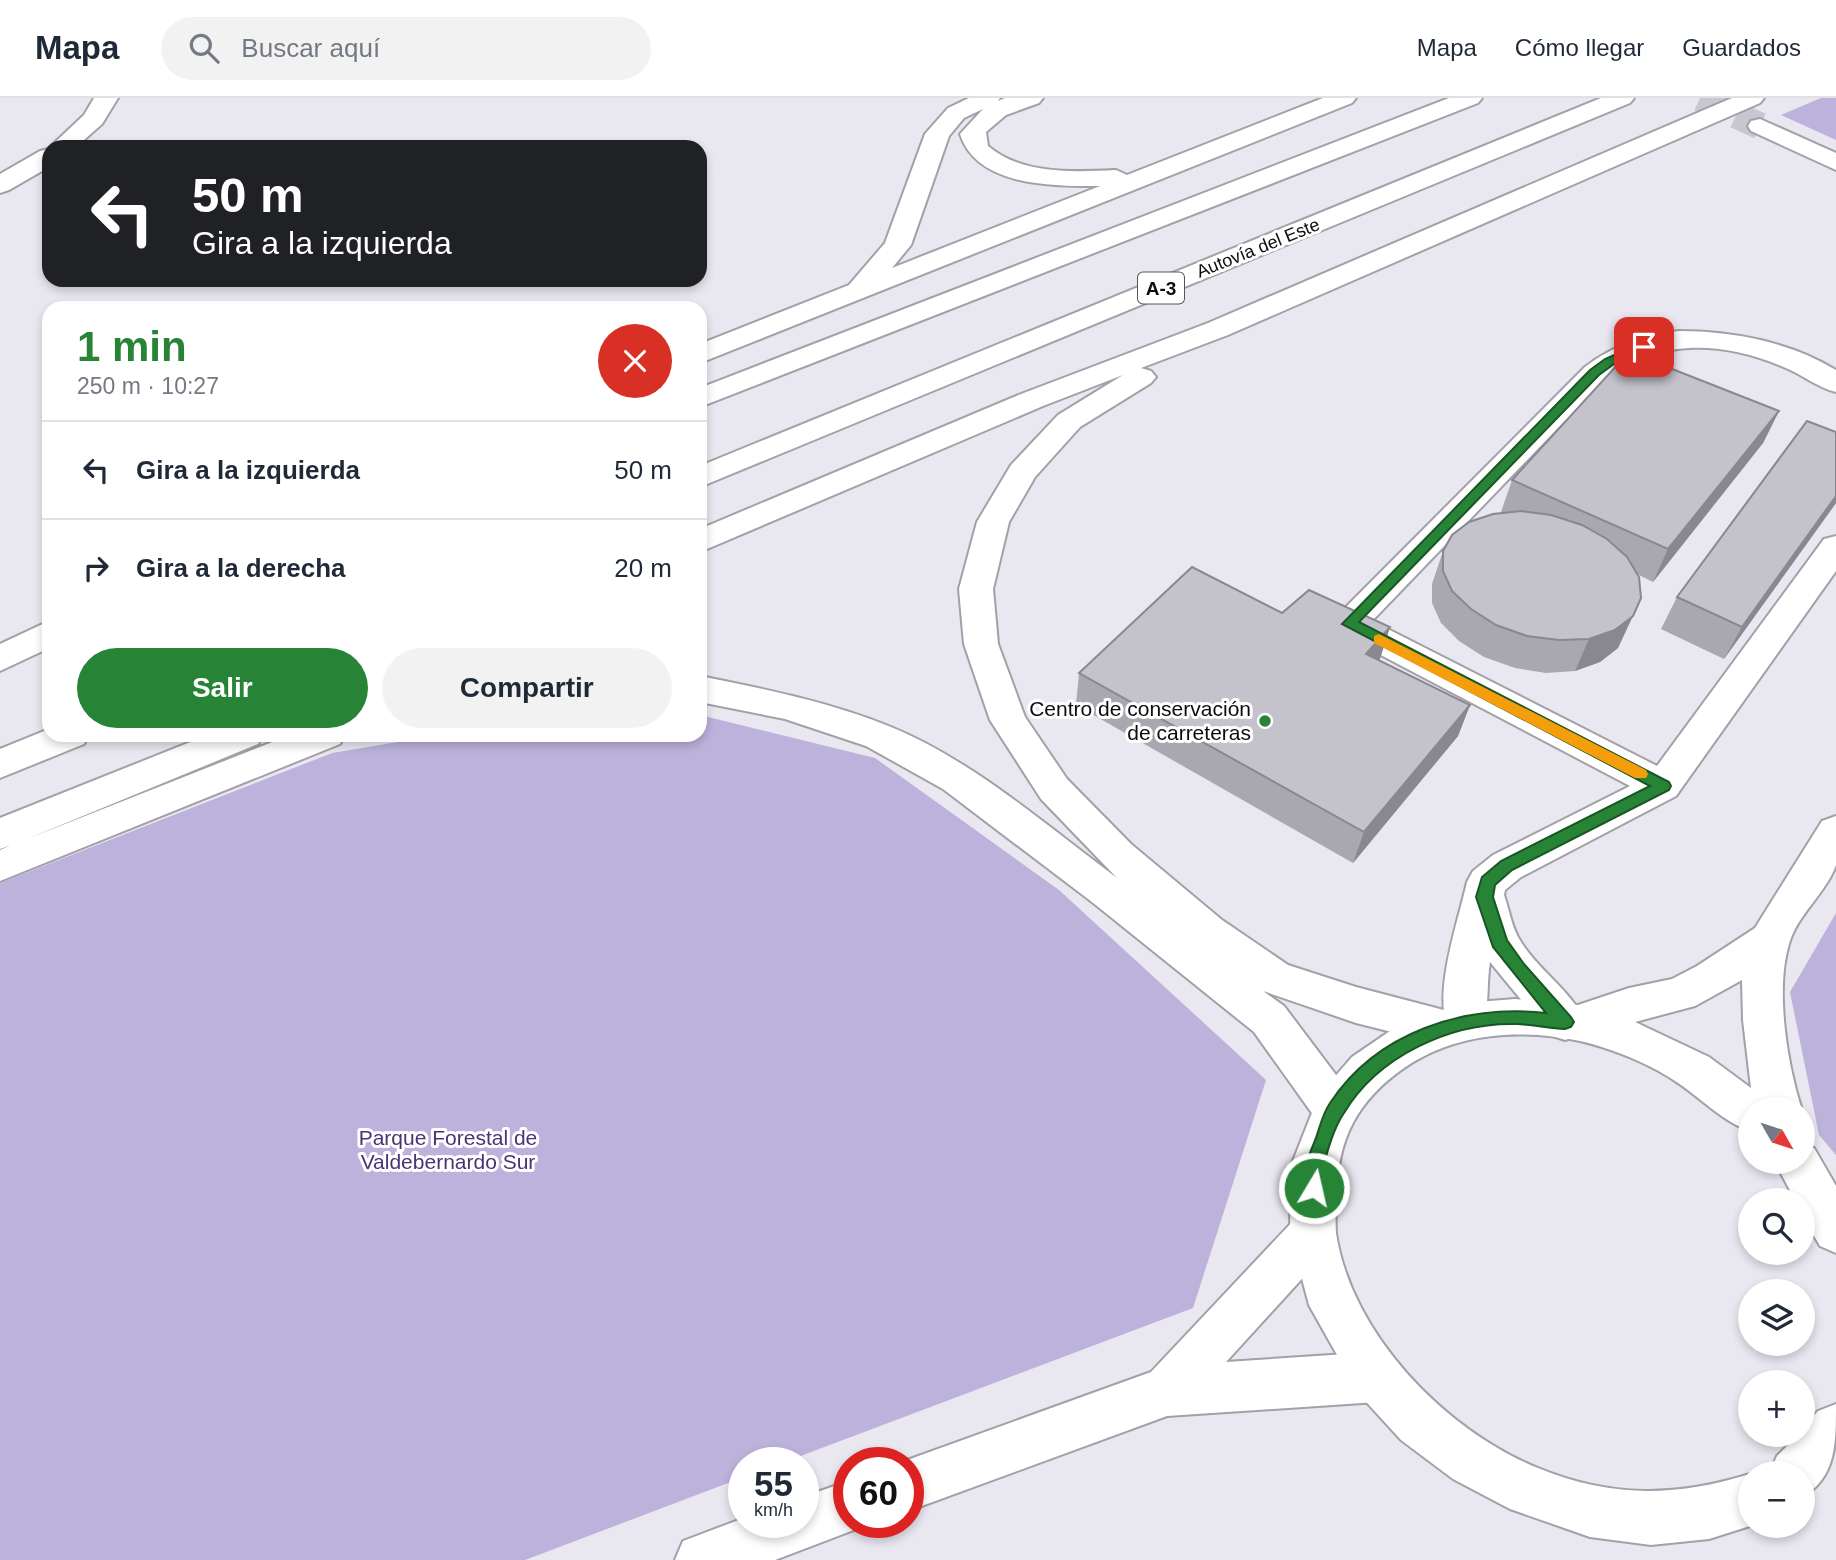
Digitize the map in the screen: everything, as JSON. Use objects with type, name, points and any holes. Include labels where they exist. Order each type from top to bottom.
[{"type":"main road","points":[[70,140],[93,119],[106,98]]},
{"type":"main road","points":[[857,291],[898,245],[937,134],[956,113],[988,98]]},
{"type":"main road","points":[[1031,98],[997,110],[980,122],[972,134],[977,149],[992,161],[1018,170],[1064,178],[1139,177]]},
{"type":"main road","points":[[707,351],[1139,177],[1344,98]]},
{"type":"main road","points":[[707,395],[1469,98]]},
{"type":"main road","name":"Autovía del Este","points":[[707,474],[1622,98]]},
{"type":"main road","points":[[707,538],[1032,400],[1218,329],[1752,98]]},
{"type":"main road","points":[[1836,149],[1767,123],[1836,163]]},
{"type":"main road","points":[[0,185],[42,160]]},
{"type":"main road","points":[[1218,329],[1069,421],[1022,472],[993,522],[976,589],[981,643],[1008,720],[1054,789],[1117,855],[1208,932],[1274,977],[1356,1005],[1454,1024]]},
{"type":"main road","points":[[1663,786],[1349,624],[1594,373],[1630,351],[1657,342],[1714,341],[1777,355],[1836,383]]},
{"type":"main road","points":[[1454,1024],[1488,882],[1507,866],[1663,786],[1836,547]]},
{"type":"main road","points":[[0,659],[42,638]]},
{"type":"main road","points":[[0,659],[42,645]]},
{"type":"main road","points":[[707,690],[789,707],[879,737],[956,779],[1269,1019],[1335,1109]]},
{"type":"main road","points":[[0,764],[54,742]]},
{"type":"main road","points":[[0,834],[228,742]]},
{"type":"main road","points":[[0,866],[310,742]]},
{"type":"main road","points":[[1776,1097],[1770,1081],[1763,1020],[1763,975],[1769,940],[1836,831]]},
{"type":"main road","points":[[1485,897],[1499,942],[1518,969],[1571,1023]]},
{"type":"main road","points":[[1571,1023],[1680,994],[1719,974],[1769,940]]},
{"type":"main road","points":[[1738,1100],[1694,1070],[1636,1041],[1571,1023],[1515,1017],[1454,1024],[1408,1042],[1367,1070],[1335,1109],[1314,1166],[1312,1233],[1334,1305],[1377,1377],[1430,1430],[1471,1461],[1528,1491],[1590,1511],[1651,1518],[1709,1513],[1738,1504]]},
{"type":"main road","points":[[1805,1174],[1836,1231]]},
{"type":"main road","points":[[1167,1391],[1312,1233]]},
{"type":"main road","points":[[924,1479],[1167,1391],[1377,1377]]},
{"type":"main road","points":[[1815,1464],[1836,1429]]},
{"type":"main road","points":[[702,1560],[833,1513]]},
{"type":"green space","points":[[1821,98],[1836,98],[1836,140],[1781,115]]},
{"type":"green space","name":"Parque Forestal de Valdebernardo Sur","points":[[707,717],[875,758],[1059,890],[1266,1080],[1193,1308],[819,1449],[728,1447],[728,1483],[525,1560],[0,1560],[0,883],[332,753],[398,742],[707,742]]},
{"type":"green space","points":[[1836,913],[1836,1155],[1819,1135],[1815,1097],[1811,1097],[1790,992]]},
{"type":"building","points":[[1629,352],[1779,411],[1668,549],[1512,480]]},
{"type":"building","points":[[1807,421],[1836,432],[1836,496],[1742,627],[1677,597]]},
{"type":"building","points":[[1521,511],[1551,515],[1582,525],[1607,539],[1627,557],[1639,577],[1641,598],[1633,616],[1615,630],[1589,639],[1559,640],[1527,636],[1496,625],[1471,609],[1452,591],[1443,571],[1443,551],[1452,535],[1469,522],[1493,514]]},
{"type":"building","name":"Centro de conservación de carreteras","points":[[1192,567],[1282,613],[1309,590],[1390,627],[1366,654],[1470,705],[1364,832],[1079,673]]},
{"type":"tunnel","points":[[1700,98],[1760,126]]},
{"type":"slow traffic","points":[[1379,639],[1641,774]]},
{"type":"place","name":"Centro de conservación de carreteras","points":[[1265,721]]},
{"type":"route","points":[[1314,1188],[1314,1166],[1335,1109],[1367,1070],[1408,1042],[1465,1021],[1515,1017],[1565,1022],[1518,969],[1499,942],[1485,897],[1488,882],[1507,866],[1663,786],[1349,624],[1594,373],[1610,361],[1644,347]]}]
